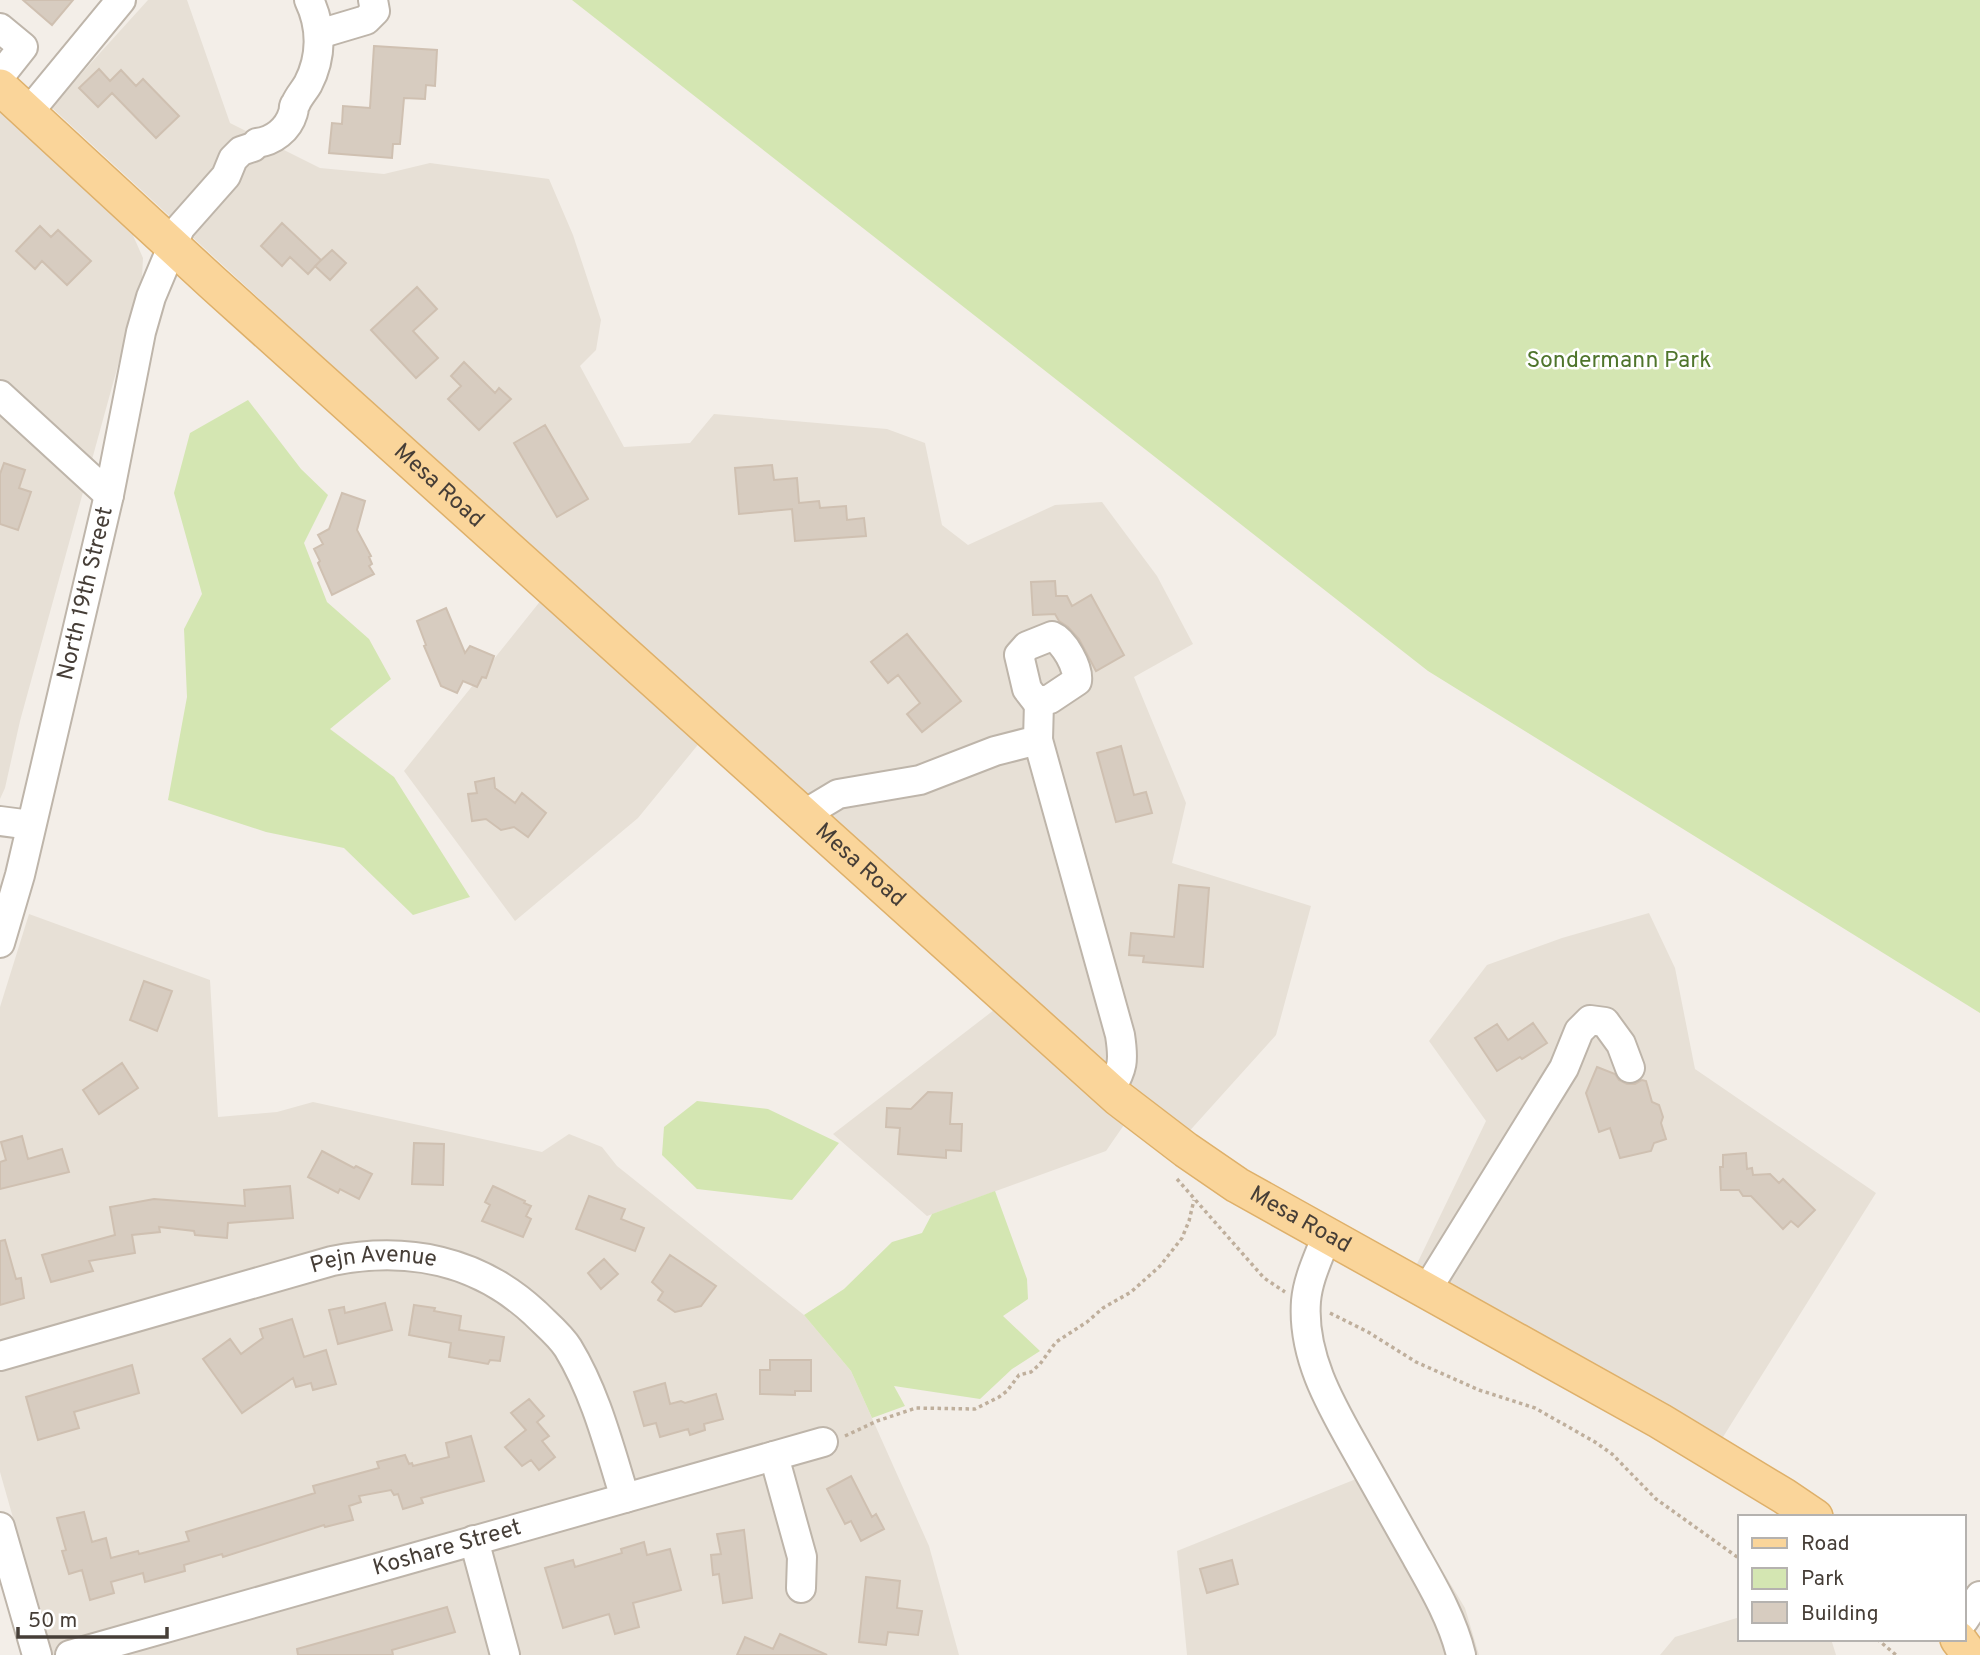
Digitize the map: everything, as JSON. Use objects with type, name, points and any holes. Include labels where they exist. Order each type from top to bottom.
[{"type":"main road","name":"Mesa Road","points":[[0,87],[1110,1091],[1237,1185],[1660,1421],[1812,1515]]},
{"type":"street","points":[[28,113],[121,0]]},
{"type":"street","points":[[309,0],[319,34],[366,20],[372,16],[373,0]]},
{"type":"street","points":[[0,28],[23,47],[0,76]]},
{"type":"street","name":"North 19th Street","points":[[0,943],[20,875],[151,297],[180,228],[226,176],[233,159],[241,151],[255,145],[263,127],[275,112],[294,104],[313,74],[319,50],[319,34]]},
{"type":"street","points":[[0,396],[108,495]]},
{"type":"street","points":[[1039,702],[1038,740],[1120,1035],[1123,1062],[1110,1091]]},
{"type":"street","points":[[803,814],[838,794],[920,780],[995,751],[1038,740]]},
{"type":"street","points":[[0,821],[31,825]]},
{"type":"street","points":[[1426,1291],[1564,1068],[1582,1026],[1590,1020],[1605,1022],[1621,1044],[1630,1069]]},
{"type":"street","points":[[1327,1235],[1312,1273],[1306,1302],[1307,1328],[1316,1369],[1336,1416],[1428,1578],[1452,1628],[1461,1655]]},
{"type":"street","name":"Pejn Avenue","points":[[0,1356],[360,1255],[387,1254],[443,1262],[498,1284],[525,1304],[566,1346],[601,1420],[625,1498]]},
{"type":"street","name":"Koshare Street","points":[[70,1655],[823,1442]]},
{"type":"street","points":[[775,1456],[802,1557],[801,1588]]},
{"type":"street","points":[[0,1527],[37,1655]]},
{"type":"street","points":[[474,1540],[505,1655]]},
{"type":"street","points":[[1966,1617],[1980,1596]]},
{"type":"path","points":[[823,1442],[853,1434],[916,1408],[975,1409],[999,1397],[1019,1375],[1031,1372],[1040,1364],[1056,1342],[1087,1322],[1102,1308],[1131,1293],[1160,1266],[1182,1238],[1194,1200]]},
{"type":"path","points":[[1879,1641],[1896,1655]]},
{"type":"shaded area","points":[[148,0],[187,0],[230,123],[320,168],[384,174],[430,163],[549,179],[573,235],[601,320],[596,350],[580,366],[624,447],[690,443],[714,414],[887,429],[925,443],[942,525],[968,545],[1055,505],[1102,502],[1157,576],[1193,644],[1134,677],[1186,803],[1172,863],[1311,906],[1276,1035],[1185,1136],[1060,1029],[828,813],[745,746],[51,107]]},
{"type":"shaded area","points":[[0,109],[128,224],[143,258],[142,278],[0,799]]},
{"type":"shaded area","points":[[542,599],[701,741],[638,818],[515,921],[404,771]]},
{"type":"shaded area","points":[[1649,913],[1675,968],[1695,1069],[1876,1193],[1718,1445],[1413,1272],[1486,1121],[1429,1041],[1487,965],[1562,938]]},
{"type":"shaded area","points":[[29,914],[210,980],[218,1117],[277,1112],[313,1102],[542,1152],[569,1134],[602,1147],[617,1166],[804,1315],[851,1371],[929,1546],[959,1655],[52,1655],[0,1472],[0,1007]]},
{"type":"shaded area","points":[[994,1010],[1126,1122],[1106,1151],[927,1216],[833,1134]]},
{"type":"shaded area","points":[[1381,1469],[1465,1608],[1479,1655],[1187,1655],[1177,1551]]},
{"type":"shaded area","points":[[1738,1618],[1738,1641],[1832,1641],[1836,1655],[1660,1655],[1675,1637]]},
{"type":"green space","name":"Sondermann Park","points":[[572,0],[1980,0],[1980,1013],[1428,671]]},
{"type":"green space","points":[[248,400],[301,469],[328,495],[304,543],[327,602],[369,639],[391,679],[330,729],[394,777],[470,897],[413,915],[344,848],[266,832],[168,800],[187,697],[184,629],[202,594],[174,493],[190,433]]},
{"type":"green space","points":[[697,1101],[768,1109],[839,1143],[792,1200],[697,1189],[662,1155],[664,1127]]},
{"type":"green space","points":[[995,1191],[1027,1279],[1028,1299],[1003,1316],[1040,1351],[1012,1369],[980,1399],[894,1386],[905,1406],[872,1418],[851,1371],[804,1315],[844,1289],[892,1242],[922,1233],[932,1214]]},
{"type":"building","points":[[23,0],[73,0],[52,25]]},
{"type":"building","points":[[374,46],[437,50],[435,86],[426,85],[425,99],[404,98],[400,144],[393,144],[392,158],[329,153],[332,123],[342,124],[343,106],[370,108]]},
{"type":"building","points":[[99,69],[110,81],[121,70],[136,86],[143,79],[179,116],[156,138],[112,93],[98,107],[79,88]]},
{"type":"building","points":[[282,223],[321,260],[308,274],[290,257],[282,266],[261,246]]},
{"type":"building","points":[[40,226],[51,237],[58,230],[91,261],[67,285],[42,261],[35,269],[16,251]]},
{"type":"building","points":[[332,250],[346,263],[330,280],[315,266]]},
{"type":"building","points":[[417,287],[437,309],[413,331],[438,358],[416,378],[371,330]]},
{"type":"building","points":[[464,362],[495,393],[499,388],[511,399],[479,430],[448,399],[461,386],[451,376]]},
{"type":"building","points":[[545,425],[588,499],[557,517],[514,443]]},
{"type":"building","points":[[4,463],[25,470],[19,488],[31,492],[18,530],[0,524],[0,474]]},
{"type":"building","points":[[772,465],[774,480],[797,478],[799,503],[819,501],[820,508],[846,506],[847,520],[864,518],[866,536],[795,541],[792,509],[739,514],[735,468]]},
{"type":"building","points":[[342,493],[365,501],[357,530],[371,556],[369,557],[372,564],[369,566],[374,574],[332,595],[314,549],[323,544],[318,535],[329,529]]},
{"type":"building","points":[[1055,581],[1056,596],[1067,596],[1072,606],[1091,595],[1124,655],[1096,671],[1079,639],[1055,614],[1033,615],[1031,582]]},
{"type":"building","points":[[446,608],[465,653],[470,646],[494,656],[486,678],[482,677],[477,687],[463,681],[457,693],[441,686],[417,621]]},
{"type":"building","points":[[907,634],[961,701],[922,732],[907,714],[920,703],[898,675],[888,683],[871,662]]},
{"type":"building","points":[[1121,746],[1134,795],[1146,792],[1152,813],[1116,822],[1097,753]]},
{"type":"building","points":[[494,778],[495,788],[515,803],[522,793],[546,813],[528,837],[514,827],[501,830],[486,819],[472,821],[468,794],[477,793],[475,782]]},
{"type":"building","points":[[1179,885],[1209,888],[1203,967],[1143,962],[1144,956],[1129,955],[1131,933],[1174,937]]},
{"type":"building","points":[[144,981],[172,991],[157,1031],[130,1020]]},
{"type":"building","points":[[1533,1023],[1547,1043],[1497,1071],[1475,1038],[1497,1024],[1508,1040]]},
{"type":"building","points":[[122,1063],[138,1088],[99,1114],[83,1090]]},
{"type":"building","points":[[1597,1067],[1615,1074],[1627,1084],[1646,1081],[1652,1102],[1659,1105],[1666,1139],[1654,1143],[1651,1151],[1620,1158],[1610,1128],[1599,1132],[1586,1093]]},
{"type":"building","points":[[928,1092],[952,1093],[950,1124],[962,1124],[961,1151],[946,1150],[946,1158],[898,1154],[900,1128],[886,1127],[887,1108],[911,1109]]},
{"type":"building","points":[[22,1136],[28,1159],[62,1149],[69,1172],[0,1189],[0,1162],[6,1160],[1,1142]]},
{"type":"building","points":[[414,1143],[444,1144],[443,1185],[412,1184]]},
{"type":"building","points":[[322,1151],[372,1174],[359,1199],[340,1189],[338,1193],[308,1177]]},
{"type":"building","points":[[1746,1153],[1747,1169],[1752,1168],[1753,1175],[1770,1174],[1779,1183],[1783,1179],[1815,1210],[1798,1227],[1791,1221],[1783,1229],[1751,1196],[1743,1196],[1739,1190],[1721,1190],[1720,1167],[1723,1167],[1723,1155]]},
{"type":"building","points":[[290,1186],[293,1218],[228,1223],[227,1238],[195,1235],[194,1231],[159,1227],[160,1232],[132,1235],[135,1253],[89,1261],[93,1271],[51,1282],[42,1255],[115,1235],[110,1207],[154,1199],[245,1206],[244,1190]]},
{"type":"building","points":[[493,1186],[531,1206],[526,1216],[531,1219],[523,1237],[482,1221],[490,1205],[485,1202]]},
{"type":"building","points":[[589,1196],[625,1209],[621,1219],[644,1228],[635,1251],[576,1229]]},
{"type":"building","points":[[5,1240],[16,1279],[21,1278],[24,1298],[0,1305],[0,1241]]},
{"type":"building","points":[[670,1255],[716,1286],[701,1306],[675,1312],[658,1300],[663,1292],[652,1282]]},
{"type":"building","points":[[604,1259],[618,1274],[601,1289],[588,1273]]},
{"type":"building","points":[[385,1303],[392,1330],[338,1344],[329,1310],[344,1307],[345,1313]]},
{"type":"building","points":[[414,1305],[461,1316],[459,1330],[504,1337],[500,1361],[490,1360],[488,1364],[449,1357],[451,1343],[409,1335]]},
{"type":"building","points":[[292,1319],[304,1357],[326,1350],[336,1384],[313,1390],[311,1383],[296,1387],[293,1378],[242,1413],[203,1359],[230,1339],[241,1354],[263,1338],[260,1329]]},
{"type":"building","points":[[770,1360],[811,1360],[811,1391],[795,1391],[795,1395],[760,1394],[760,1370],[770,1370]]},
{"type":"building","points":[[132,1365],[139,1393],[74,1412],[79,1428],[38,1440],[26,1397]]},
{"type":"building","points":[[665,1383],[670,1404],[681,1401],[685,1403],[716,1394],[723,1419],[704,1424],[705,1430],[690,1435],[688,1429],[660,1437],[656,1423],[644,1426],[634,1392]]},
{"type":"building","points":[[529,1399],[544,1416],[537,1422],[549,1436],[542,1441],[555,1457],[539,1470],[531,1460],[522,1466],[505,1447],[526,1430],[511,1413]]},
{"type":"building","points":[[471,1436],[484,1481],[421,1498],[423,1503],[403,1509],[398,1494],[394,1495],[391,1490],[359,1496],[361,1502],[349,1506],[353,1520],[325,1527],[324,1525],[223,1557],[222,1554],[184,1565],[185,1571],[145,1582],[143,1573],[111,1582],[114,1593],[90,1600],[82,1570],[69,1574],[57,1518],[84,1512],[92,1542],[106,1538],[111,1558],[138,1551],[139,1554],[189,1541],[186,1532],[315,1493],[313,1486],[379,1468],[377,1462],[405,1455],[413,1466],[449,1457],[446,1443]]},
{"type":"building","points":[[851,1476],[872,1517],[876,1514],[884,1529],[861,1541],[851,1521],[845,1524],[827,1489]]},
{"type":"building","points":[[744,1530],[752,1598],[723,1603],[719,1574],[713,1575],[711,1555],[721,1554],[717,1534]]},
{"type":"building","points":[[644,1542],[647,1555],[670,1549],[681,1590],[633,1603],[639,1627],[615,1634],[609,1614],[563,1628],[545,1568],[573,1560],[575,1567],[622,1553],[621,1549]]},
{"type":"building","points":[[1232,1560],[1238,1584],[1207,1593],[1200,1569]]},
{"type":"building","points":[[866,1577],[900,1581],[897,1608],[922,1611],[918,1635],[888,1632],[886,1645],[859,1642]]},
{"type":"building","points":[[447,1607],[455,1632],[392,1650],[393,1655],[298,1655],[297,1649]]},
{"type":"building","points":[[780,1634],[827,1655],[737,1655],[745,1637],[773,1649]]}]
